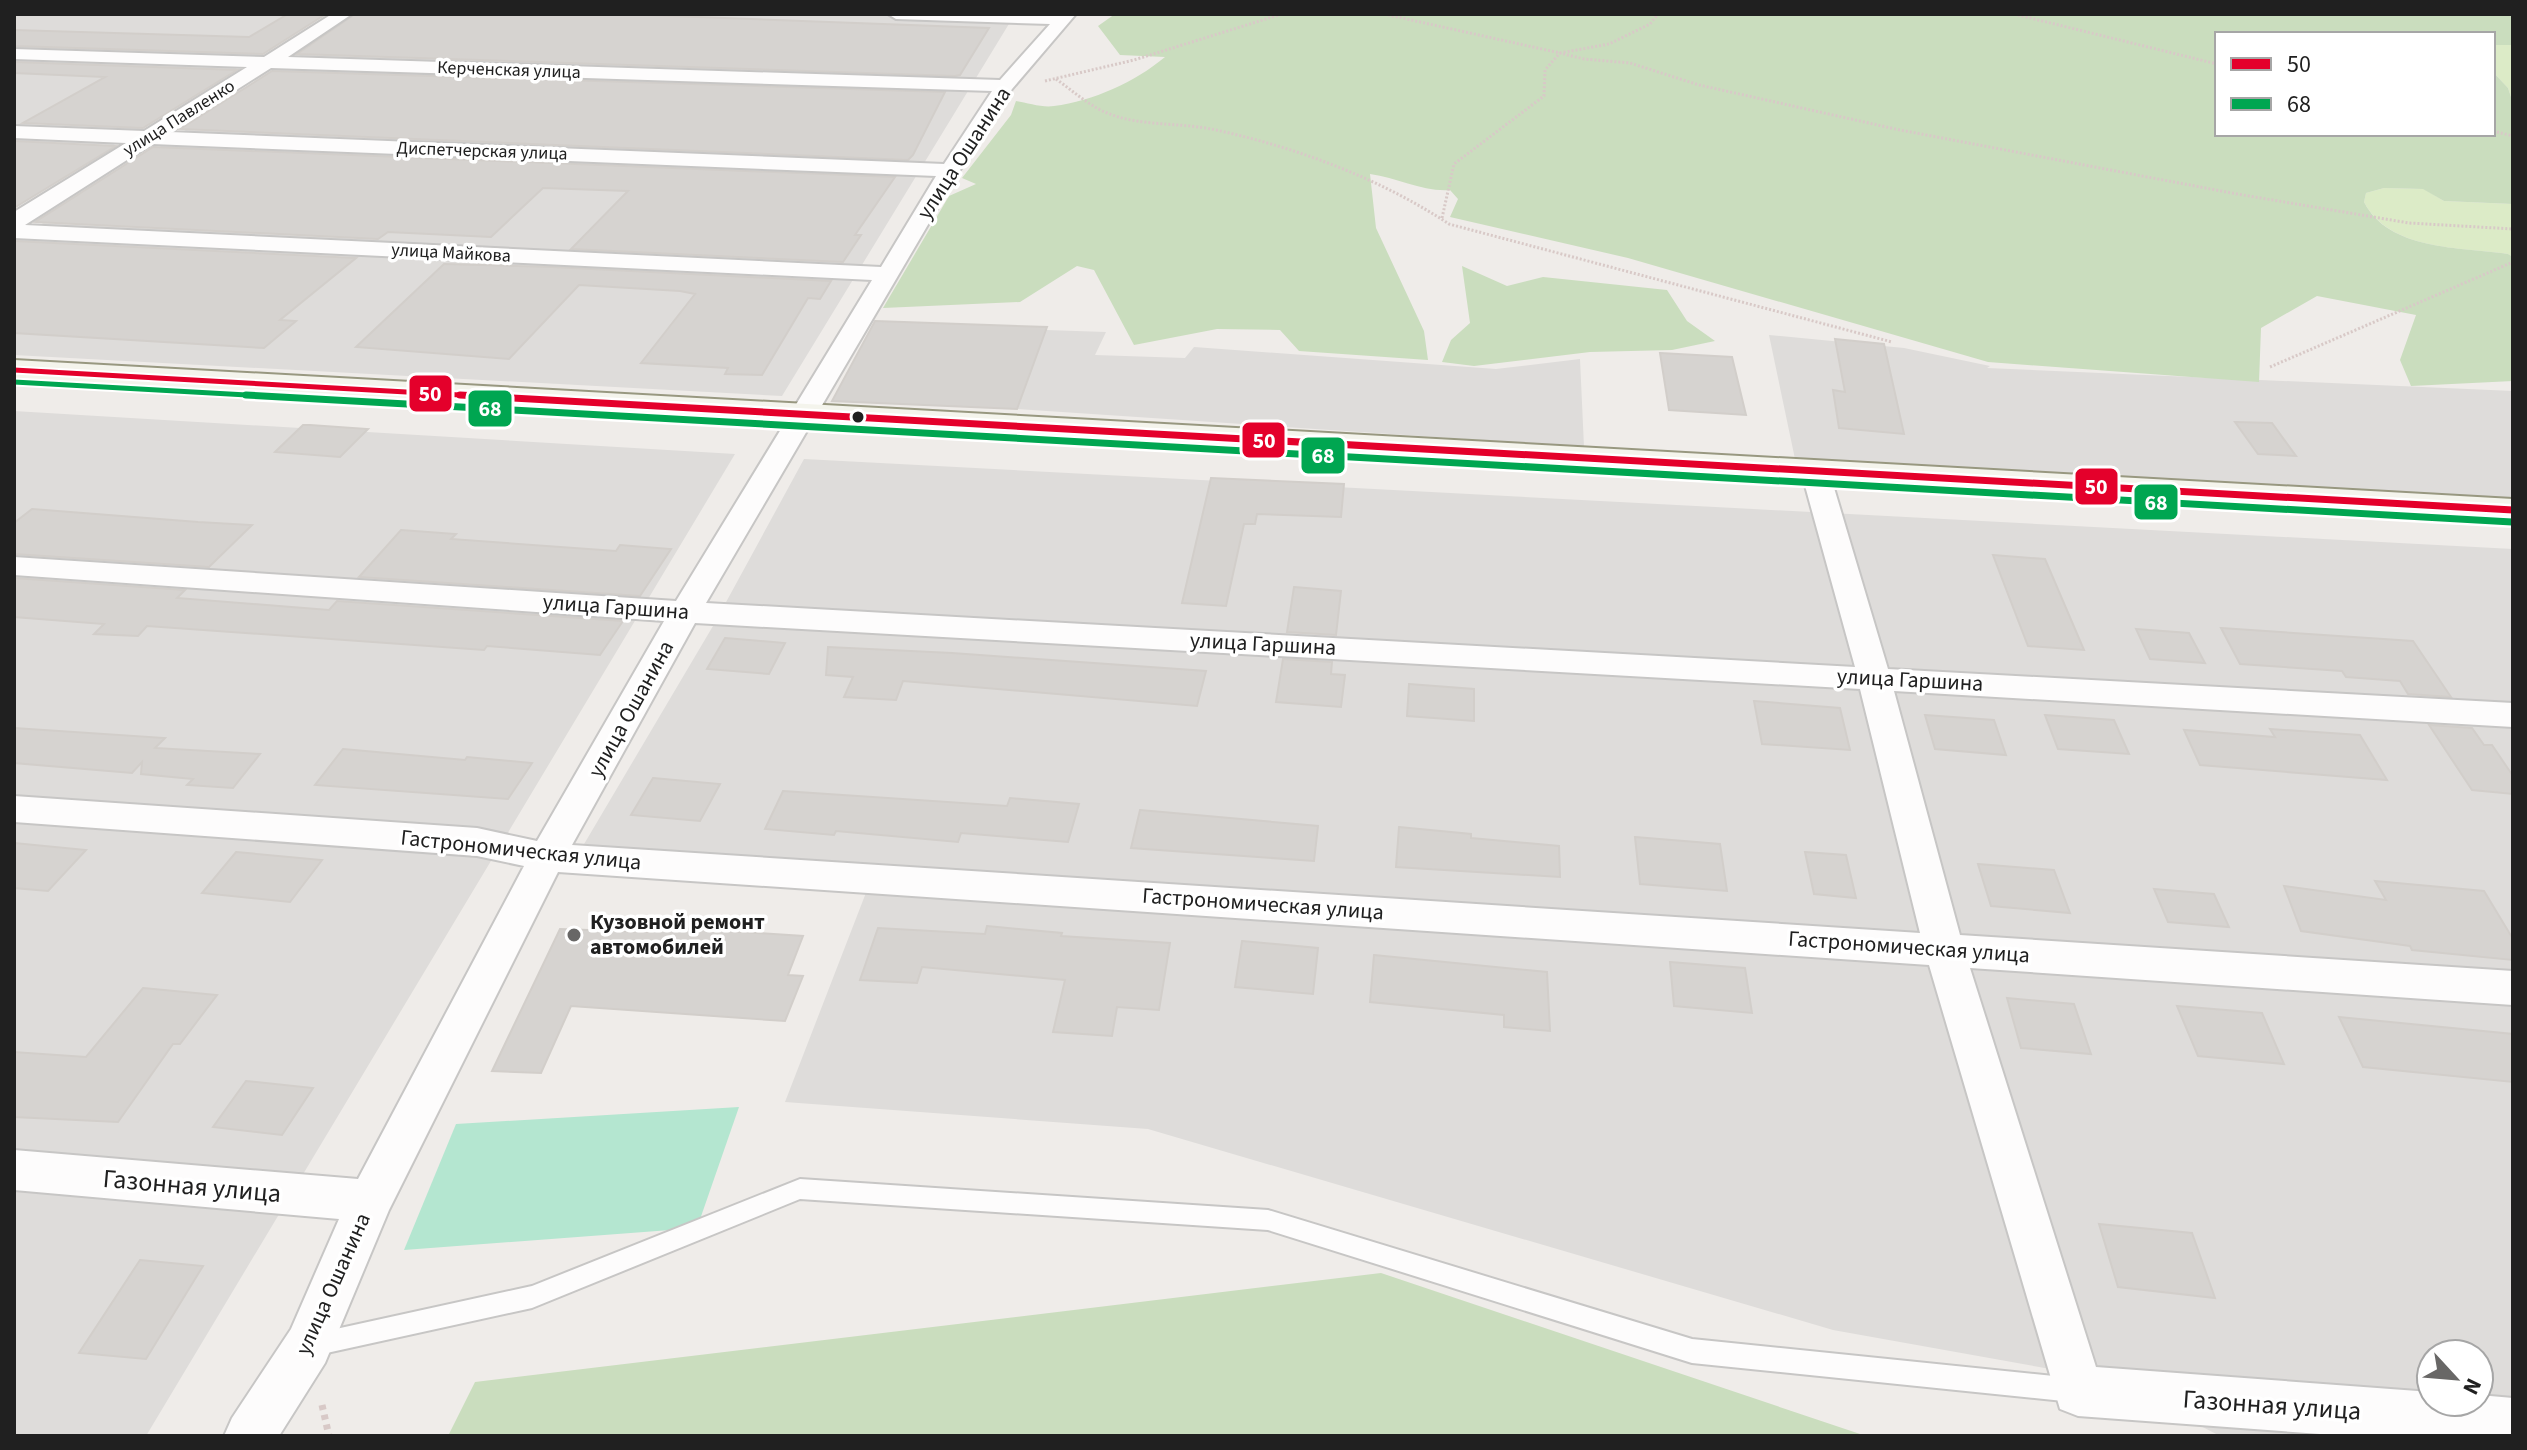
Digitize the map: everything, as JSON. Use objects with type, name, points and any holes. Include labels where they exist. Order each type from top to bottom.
[{"type":"street","name":"улица Павленко","points":[[14,222],[344,14]]},
{"type":"street","points":[[896,14],[1065,16]]},
{"type":"street","name":"улица Ошанина","points":[[250,1436],[308,1346],[370,1201],[547,857],[685,612],[950,170],[1005,86],[1065,16]]},
{"type":"street","name":"Керченская улица","points":[[14,54],[1005,86]]},
{"type":"street","name":"Диспетчерская улица","points":[[14,132],[950,170]]},
{"type":"street","name":"улица Майкова","points":[[14,231],[889,274]]},
{"type":"street","points":[[14,370],[2513,510]]},
{"type":"street","points":[[1815,471],[1874,678],[1944,949],[2078,1391]]},
{"type":"street","name":"улица Гаршина","points":[[14,566],[685,612],[2513,715]]},
{"type":"street","name":"Гастрономическая улица","points":[[14,809],[477,842],[547,857],[2513,988]]},
{"type":"street","name":"Газонная улица","points":[[14,1170],[370,1201]]},
{"type":"street","name":"Газонная улица","points":[[2078,1391],[2513,1423]]},
{"type":"lane","points":[[308,1346],[532,1297],[800,1189],[1268,1220],[1692,1351],[2078,1391]]},
{"type":"path","points":[[1005,86],[1056,79],[1134,60],[1282,14]]},
{"type":"path","points":[[1384,14],[1584,59],[1630,63],[1699,85],[1900,130],[2409,223],[2513,229]]},
{"type":"path","points":[[1442,218],[1454,164],[1544,96],[1545,70],[1560,53],[1609,44],[1650,24],[1658,14]]},
{"type":"path","points":[[2014,14],[2215,64]]},
{"type":"path","points":[[1056,79],[1108,114],[1138,121],[1186,124],[1287,150],[1420,203],[1449,224],[1892,342]]},
{"type":"path","points":[[2270,367],[2513,262]]},
{"type":"shaded area","points":[[14,14],[324,14],[14,207]]},
{"type":"shaded area","points":[[363,14],[1015,14],[782,396],[14,355],[14,242]]},
{"type":"shaded area","points":[[1046,330],[1106,332],[1095,355],[1185,358],[1194,347],[1496,369],[1580,359],[1584,447],[1017,409]]},
{"type":"shaded area","points":[[1769,335],[1904,348],[1990,366],[1987,368],[2513,391],[2513,503],[1795,459]]},
{"type":"shaded area","points":[[14,411],[735,454],[146,1436],[14,1436]]},
{"type":"shaded area","points":[[804,459],[2513,549],[2513,1436],[2220,1436],[2112,1380],[1833,1330],[1148,1129],[785,1102],[874,872],[577,856],[713,626]]},
{"type":"green space","points":[[1115,14],[2513,14],[2513,45],[2495,45],[2495,32],[2215,32],[2215,136],[2495,136],[2495,74],[2508,88],[2513,103],[2513,204],[2444,201],[2423,189],[2384,188],[2366,193],[2364,202],[2375,218],[2390,230],[2408,238],[2513,257],[2513,381],[2411,386],[2400,360],[2416,315],[2317,296],[2261,328],[2259,382],[1988,362],[1628,258],[1450,217],[1458,199],[1450,190],[1430,189],[1370,174],[1376,228],[1424,331],[1428,360],[1299,351],[1280,330],[1217,329],[1134,345],[1094,270],[1077,266],[1020,302],[883,308],[949,196],[976,184],[962,178],[1011,115],[1016,101],[1050,106],[1084,100],[1127,82],[1165,57],[1120,55],[1098,26]]},
{"type":"green space","points":[[2495,45],[2513,45],[2513,103],[2508,88],[2495,74]]},
{"type":"green space","points":[[2384,188],[2424,189],[2444,201],[2513,204],[2513,257],[2428,244],[2391,230],[2376,218],[2364,202],[2366,193]]},
{"type":"green space","points":[[1462,266],[1507,286],[1543,277],[1667,290],[1687,321],[1715,341],[1672,350],[1590,352],[1474,366],[1442,362],[1451,340],[1470,323]]},
{"type":"green space","points":[[739,1107],[697,1228],[404,1250],[456,1124]]},
{"type":"green space","points":[[1381,1273],[1866,1436],[448,1436],[475,1382]]},
{"type":"building","points":[[288,14],[326,14],[263,54],[14,46],[14,30],[249,37]]},
{"type":"building","points":[[355,14],[620,14],[989,28],[960,75],[955,76],[297,54]]},
{"type":"building","points":[[14,62],[237,70],[143,128],[23,123],[105,77],[14,73]]},
{"type":"building","points":[[272,71],[945,92],[908,160],[180,129]]},
{"type":"building","points":[[14,141],[116,146],[14,208]]},
{"type":"building","points":[[153,147],[895,177],[855,235],[861,235],[843,262],[571,249],[628,191],[543,188],[491,237],[388,232],[378,239],[35,222]]},
{"type":"building","points":[[14,241],[356,258],[280,320],[296,321],[264,348],[14,333]]},
{"type":"building","points":[[444,264],[831,281],[820,299],[808,298],[762,375],[725,374],[728,368],[641,363],[695,294],[680,291],[579,285],[509,359],[356,347]]},
{"type":"building","points":[[875,321],[1047,327],[1017,409],[832,401]]},
{"type":"building","points":[[1835,339],[1884,344],[1904,434],[1839,428],[1833,390],[1845,392]]},
{"type":"building","points":[[1660,353],[1732,357],[1746,415],[1669,410]]},
{"type":"building","points":[[2235,422],[2272,423],[2296,456],[2258,454]]},
{"type":"building","points":[[303,425],[368,429],[340,457],[275,452]]},
{"type":"building","points":[[1211,478],[1344,484],[1341,517],[1257,514],[1255,524],[1244,524],[1226,606],[1182,603]]},
{"type":"building","points":[[32,509],[252,525],[209,567],[14,554],[14,523]]},
{"type":"building","points":[[401,530],[456,534],[451,539],[616,551],[620,545],[671,549],[640,596],[359,577]]},
{"type":"building","points":[[1993,555],[2045,559],[2084,650],[2028,646]]},
{"type":"building","points":[[14,578],[185,590],[177,598],[329,610],[337,601],[623,621],[600,655],[487,646],[484,650],[147,626],[138,636],[94,634],[104,624],[14,617]]},
{"type":"building","points":[[1294,587],[1341,591],[1336,635],[1287,632]]},
{"type":"building","points":[[2221,628],[2413,641],[2451,697],[2408,694],[2400,681],[2346,677],[2342,671],[2240,664]]},
{"type":"building","points":[[2136,629],[2189,633],[2205,663],[2150,659]]},
{"type":"building","points":[[725,638],[785,643],[769,674],[707,669]]},
{"type":"building","points":[[828,647],[1206,671],[1197,706],[903,681],[896,700],[844,697],[853,677],[826,675]]},
{"type":"building","points":[[1283,659],[1332,662],[1331,674],[1345,675],[1341,707],[1276,702]]},
{"type":"building","points":[[1409,684],[1474,689],[1474,721],[1407,716]]},
{"type":"building","points":[[1754,701],[1840,708],[1850,750],[1762,744]]},
{"type":"building","points":[[1925,715],[1994,720],[2006,755],[1935,749]]},
{"type":"building","points":[[2045,715],[2114,720],[2129,754],[2058,749]]},
{"type":"building","points":[[2429,725],[2472,728],[2484,745],[2492,745],[2513,776],[2513,794],[2472,790]]},
{"type":"building","points":[[14,728],[165,738],[155,748],[260,754],[233,788],[187,785],[193,779],[141,774],[142,762],[132,773],[14,763]]},
{"type":"building","points":[[2270,729],[2360,735],[2387,780],[2200,765],[2184,730],[2275,737]]},
{"type":"building","points":[[343,749],[532,763],[508,799],[315,785]]},
{"type":"building","points":[[653,778],[720,784],[700,821],[631,815]]},
{"type":"building","points":[[783,791],[1007,806],[1010,798],[1079,804],[1068,842],[961,833],[958,842],[836,831],[834,835],[765,829]]},
{"type":"building","points":[[1140,810],[1318,826],[1314,861],[1131,848]]},
{"type":"building","points":[[1399,827],[1471,834],[1471,838],[1559,846],[1560,877],[1396,867]]},
{"type":"building","points":[[1635,837],[1720,844],[1727,891],[1640,884]]},
{"type":"building","points":[[14,843],[86,850],[48,891],[14,888]]},
{"type":"building","points":[[236,852],[322,860],[290,902],[202,893]]},
{"type":"building","points":[[1805,852],[1846,855],[1856,898],[1814,894]]},
{"type":"building","points":[[1978,864],[2054,870],[2070,913],[1991,906]]},
{"type":"building","points":[[2375,881],[2484,891],[2513,939],[2513,960],[2412,950],[2410,946],[2301,931],[2284,886],[2386,900]]},
{"type":"building","points":[[2154,889],[2214,894],[2229,927],[2168,922]]},
{"type":"building","points":[[651,926],[803,936],[788,975],[803,976],[785,1021],[571,1006],[541,1073],[492,1071],[560,929],[648,932]]},
{"type":"building","points":[[987,926],[1062,933],[1061,936],[1170,943],[1159,1010],[1117,1007],[1112,1036],[1053,1032],[1065,980],[922,967],[917,983],[860,980],[878,928],[985,934]]},
{"type":"building","points":[[1242,941],[1318,948],[1313,994],[1235,987]]},
{"type":"building","points":[[1374,955],[1547,972],[1550,1031],[1504,1027],[1504,1015],[1370,1002]]},
{"type":"building","points":[[1670,962],[1745,968],[1752,1013],[1674,1006]]},
{"type":"building","points":[[143,988],[217,995],[180,1044],[173,1044],[118,1122],[14,1117],[14,1052],[86,1057]]},
{"type":"building","points":[[2007,998],[2074,1004],[2091,1054],[2021,1048]]},
{"type":"building","points":[[2177,1006],[2262,1013],[2284,1064],[2198,1056]]},
{"type":"building","points":[[2339,1017],[2513,1034],[2513,1082],[2363,1067]]},
{"type":"building","points":[[246,1081],[313,1088],[282,1135],[213,1127]]},
{"type":"building","points":[[2099,1224],[2192,1233],[2215,1298],[2118,1287]]},
{"type":"building","points":[[140,1260],[203,1266],[146,1359],[79,1353]]},
{"type":"transit line","name":"50","points":[[14,370],[2513,510]]},
{"type":"transit line","name":"68","points":[[14,382],[2512,522]]},
{"type":"place","name":"Кузовной ремонт автомобилей","points":[[574,935]]}]
